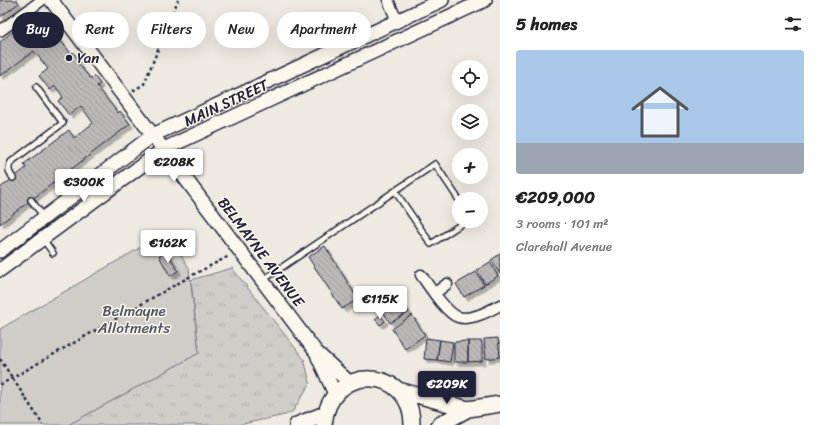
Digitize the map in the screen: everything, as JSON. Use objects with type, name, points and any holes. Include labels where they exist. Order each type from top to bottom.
[{"type":"main road","points":[[297,425],[325,420],[335,394],[350,383],[364,379],[378,380],[398,390],[468,409]]},
{"type":"main road","points":[[398,390],[409,406],[412,425]]},
{"type":"main road","points":[[439,425],[468,409],[500,404]]},
{"type":"street","points":[[0,31],[42,0]]},
{"type":"street","name":"BELMAYNE AVENUE","points":[[51,0],[316,352],[350,383]]},
{"type":"street","points":[[388,0],[398,21]]},
{"type":"street","name":"MAIN STREET","points":[[0,251],[153,135],[442,0]]},
{"type":"street","name":"MAIN STREET","points":[[0,270],[164,149],[485,0]]},
{"type":"street","points":[[421,275],[451,312],[459,317],[472,317],[500,305]]},
{"type":"street","points":[[435,293],[446,284]]},
{"type":"street","name":"BELMAYNE AVENUE","points":[[316,352],[335,394]]},
{"type":"lane","points":[[13,178],[9,172],[11,162],[63,123],[36,87]]},
{"type":"lane","points":[[262,281],[435,164],[454,192]]},
{"type":"lane","points":[[395,191],[431,244],[455,228]]},
{"type":"lane","points":[[31,200],[44,218]]},
{"type":"lane","points":[[42,238],[53,253]]},
{"type":"path","points":[[125,98],[144,84],[178,0]]},
{"type":"path","points":[[0,385],[189,277],[226,260],[238,249]]},
{"type":"path","points":[[0,359],[43,425]]},
{"type":"green space","name":"Belmayne Allotments","points":[[167,232],[189,268],[199,353],[68,425],[0,425],[0,329]]},
{"type":"green space","points":[[232,268],[304,359],[310,383],[293,411],[285,415],[238,425],[68,425],[199,353],[191,280]]},
{"type":"building","points":[[0,0],[17,0],[19,3],[0,17]]},
{"type":"building","points":[[12,32],[12,48],[64,48],[64,45],[71,54],[73,52],[79,60],[77,62],[91,79],[94,76],[100,84],[97,86],[118,113],[120,111],[130,124],[0,224],[0,188],[26,168],[24,164],[69,130],[74,138],[93,123],[81,106],[69,115],[58,101],[63,97],[55,86],[50,90],[39,76],[48,69],[34,51],[0,76],[0,42]]},
{"type":"building","points":[[325,246],[358,299],[342,309],[308,257]]},
{"type":"building","points":[[167,251],[178,271],[170,276],[159,256]]},
{"type":"building","points":[[500,254],[500,274],[491,260]]},
{"type":"building","points":[[490,262],[498,276],[485,284],[477,270]]},
{"type":"building","points":[[476,272],[484,285],[464,297],[456,284]]},
{"type":"building","points":[[396,292],[409,312],[390,323],[378,303]]},
{"type":"building","points":[[380,315],[385,321],[380,325],[375,319]]},
{"type":"building","points":[[412,315],[425,335],[405,349],[392,329]]},
{"type":"building","points":[[426,338],[440,340],[437,360],[424,359]]},
{"type":"building","points":[[498,338],[500,357],[486,359],[484,339]]},
{"type":"building","points":[[440,340],[453,342],[450,362],[437,360]]},
{"type":"building","points":[[468,341],[468,362],[454,362],[454,342]]},
{"type":"building","points":[[468,341],[482,341],[482,361],[468,362]]},
{"type":"building","points":[[446,377],[451,378],[450,386],[445,385]]},
{"type":"place","name":"Yan","points":[[69,58]]}]
